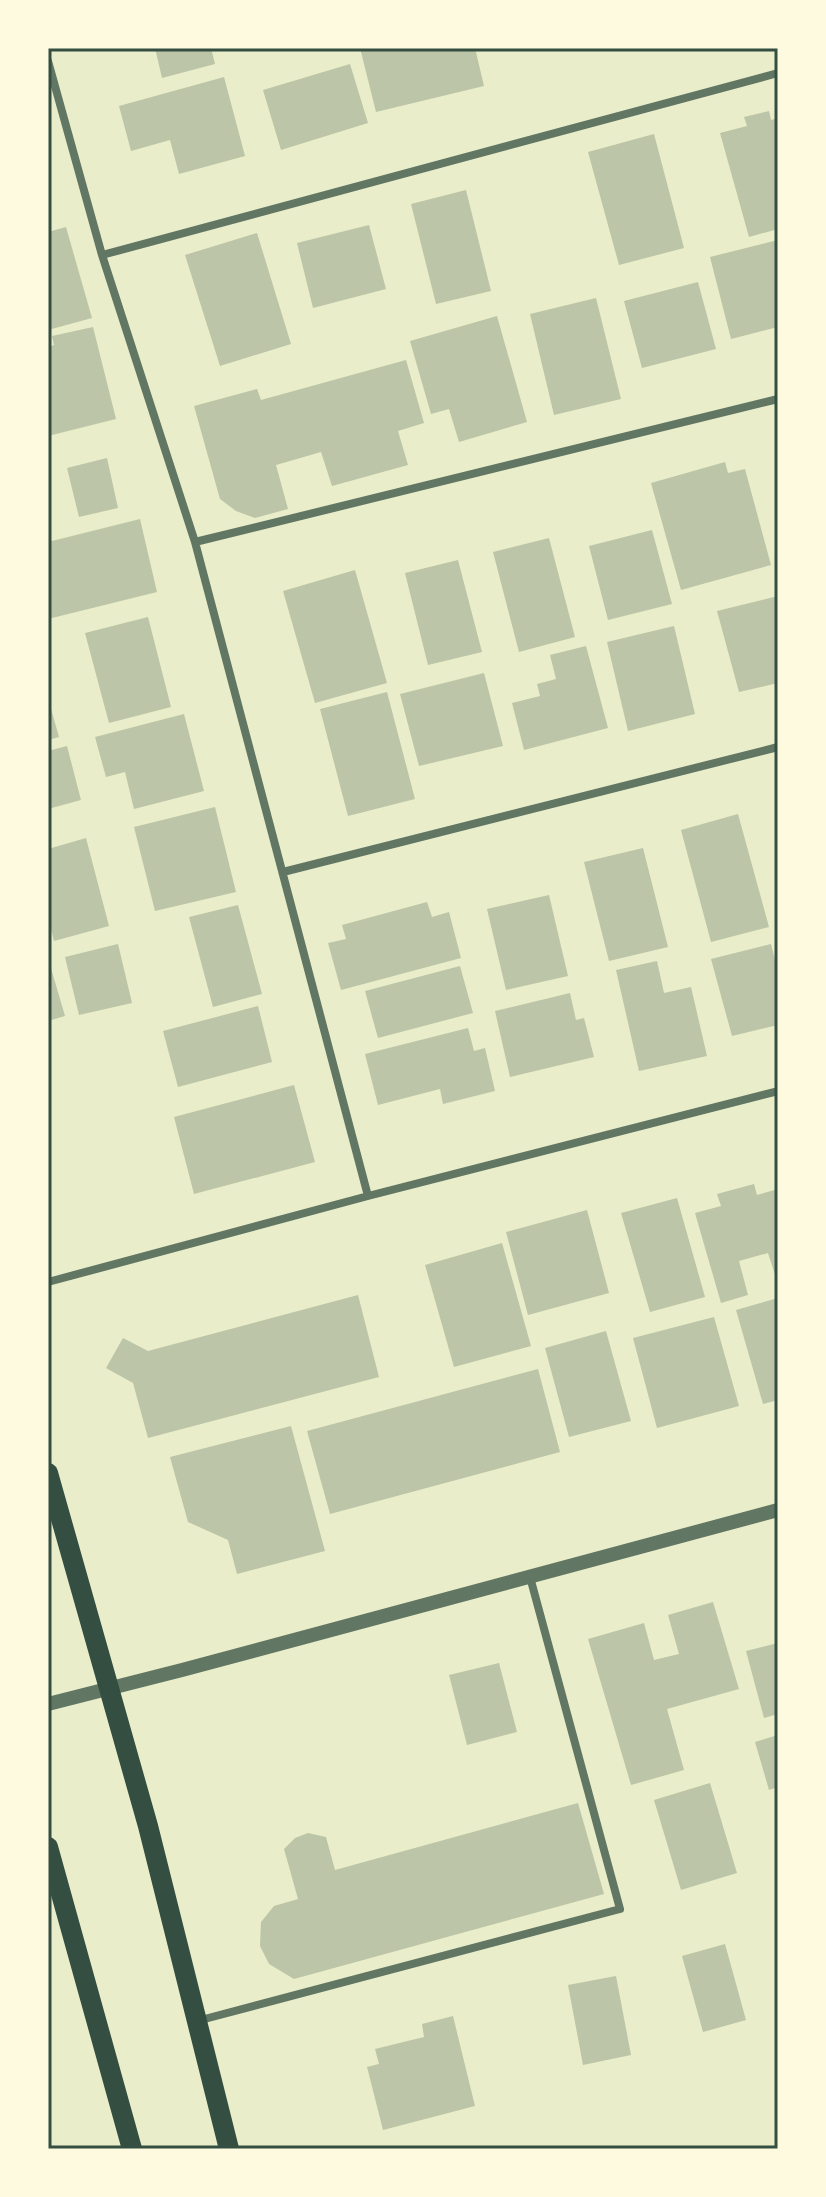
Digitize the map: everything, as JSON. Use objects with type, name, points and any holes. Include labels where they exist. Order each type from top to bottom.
[{"type":"main road","points":[[48,1473],[148,1826],[229,2149]]},
{"type":"main road","points":[[48,1847],[132,2149]]},
{"type":"street","points":[[48,61],[102,255],[195,542],[368,1196]]},
{"type":"street","points":[[102,255],[778,73]]},
{"type":"street","points":[[195,542],[778,399]]},
{"type":"street","points":[[283,872],[778,747]]},
{"type":"street","points":[[48,1282],[778,1091]]},
{"type":"street","points":[[48,1704],[778,1510]]},
{"type":"street","points":[[197,2021],[620,1909],[530,1577]]},
{"type":"building","points":[[155,48],[211,48],[215,64],[162,78]]},
{"type":"building","points":[[360,48],[475,48],[484,86],[376,112]]},
{"type":"building","points":[[350,64],[368,123],[281,150],[263,90]]},
{"type":"building","points":[[224,77],[245,156],[179,174],[170,140],[131,151],[119,106]]},
{"type":"building","points":[[769,111],[771,120],[778,118],[778,229],[749,237],[720,133],[747,126],[744,117]]},
{"type":"building","points":[[654,134],[684,248],[619,265],[588,152]]},
{"type":"building","points":[[466,190],[491,291],[436,304],[411,204]]},
{"type":"building","points":[[369,225],[386,289],[313,308],[297,243]]},
{"type":"building","points":[[66,227],[92,318],[48,330],[48,232]]},
{"type":"building","points":[[257,233],[291,344],[220,366],[185,255]]},
{"type":"building","points":[[778,240],[778,327],[731,339],[710,257]]},
{"type":"building","points":[[698,282],[716,349],[642,368],[624,301]]},
{"type":"building","points":[[596,298],[621,399],[554,415],[530,314]]},
{"type":"building","points":[[497,316],[527,422],[459,442],[449,409],[431,414],[410,341]]},
{"type":"building","points":[[93,327],[116,419],[48,436],[48,347],[54,345],[52,336]]},
{"type":"building","points":[[406,360],[424,423],[398,431],[408,465],[332,486],[321,452],[276,465],[288,509],[255,518],[236,511],[220,499],[194,406],[257,389],[261,400]]},
{"type":"building","points":[[107,458],[118,508],[79,517],[67,468]]},
{"type":"building","points":[[725,462],[728,473],[745,469],[771,565],[681,590],[651,483]]},
{"type":"building","points":[[140,519],[157,592],[48,619],[48,542]]},
{"type":"building","points":[[652,530],[672,604],[608,620],[589,546]]},
{"type":"building","points":[[549,538],[575,637],[519,652],[493,552]]},
{"type":"building","points":[[458,560],[482,652],[428,665],[405,573]]},
{"type":"building","points":[[355,570],[387,683],[315,703],[283,591]]},
{"type":"building","points":[[778,596],[778,683],[739,692],[717,611]]},
{"type":"building","points":[[148,617],[171,707],[109,723],[85,633]]},
{"type":"building","points":[[674,626],[695,714],[628,731],[607,642]]},
{"type":"building","points":[[586,646],[608,728],[524,750],[512,703],[540,696],[537,684],[556,679],[550,655]]},
{"type":"building","points":[[484,673],[503,746],[419,766],[400,694]]},
{"type":"building","points":[[387,692],[415,799],[348,816],[320,709]]},
{"type":"building","points":[[48,698],[59,737],[48,740]]},
{"type":"building","points":[[184,714],[204,791],[134,809],[125,772],[106,777],[95,737]]},
{"type":"building","points":[[67,746],[81,800],[48,809],[48,751]]},
{"type":"building","points":[[215,807],[236,892],[155,911],[134,827]]},
{"type":"building","points":[[738,814],[769,927],[711,942],[681,830]]},
{"type":"building","points":[[86,838],[109,926],[54,941],[48,917],[48,849]]},
{"type":"building","points":[[643,848],[668,947],[609,961],[584,862]]},
{"type":"building","points":[[549,895],[568,976],[506,990],[487,909]]},
{"type":"building","points":[[427,902],[432,917],[449,912],[461,958],[341,990],[328,943],[346,939],[342,925]]},
{"type":"building","points":[[238,905],[262,994],[213,1007],[189,917]]},
{"type":"building","points":[[118,944],[132,1003],[79,1015],[65,957]]},
{"type":"building","points":[[771,944],[778,972],[778,1025],[732,1036],[711,959]]},
{"type":"building","points":[[48,958],[65,1016],[48,1021]]},
{"type":"building","points":[[657,961],[664,993],[691,987],[707,1056],[639,1071],[616,970]]},
{"type":"building","points":[[460,966],[473,1013],[378,1038],[365,991]]},
{"type":"building","points":[[570,993],[576,1020],[584,1018],[594,1057],[510,1077],[495,1011]]},
{"type":"building","points":[[258,1006],[272,1062],[178,1087],[163,1031]]},
{"type":"building","points":[[468,1028],[474,1051],[485,1048],[495,1091],[443,1104],[440,1089],[378,1105],[365,1054]]},
{"type":"building","points":[[294,1085],[315,1162],[194,1194],[174,1117]]},
{"type":"building","points":[[754,1184],[757,1195],[778,1189],[778,1284],[768,1253],[739,1261],[748,1295],[721,1303],[695,1213],[721,1206],[717,1194]]},
{"type":"building","points":[[677,1198],[705,1297],[650,1312],[621,1213]]},
{"type":"building","points":[[587,1210],[609,1293],[528,1315],[506,1232]]},
{"type":"building","points":[[502,1243],[531,1346],[454,1367],[425,1265]]},
{"type":"building","points":[[358,1295],[379,1377],[148,1438],[133,1383],[106,1368],[123,1338],[148,1351]]},
{"type":"building","points":[[778,1298],[778,1400],[763,1404],[736,1310]]},
{"type":"building","points":[[714,1317],[739,1406],[657,1428],[633,1338]]},
{"type":"building","points":[[606,1331],[631,1421],[569,1437],[545,1348]]},
{"type":"building","points":[[538,1369],[560,1452],[330,1514],[307,1431]]},
{"type":"building","points":[[291,1426],[325,1551],[237,1574],[228,1540],[188,1522],[170,1457]]},
{"type":"building","points":[[713,1602],[739,1689],[667,1709],[684,1770],[631,1785],[588,1639],[644,1623],[654,1660],[679,1654],[668,1615]]},
{"type":"building","points":[[778,1643],[778,1714],[764,1718],[746,1651]]},
{"type":"building","points":[[499,1663],[517,1732],[467,1745],[449,1675]]},
{"type":"building","points":[[778,1735],[778,1787],[769,1790],[755,1742]]},
{"type":"building","points":[[710,1783],[737,1873],[681,1890],[654,1800]]},
{"type":"building","points":[[578,1803],[604,1894],[294,1979],[269,1964],[260,1946],[261,1922],[274,1906],[298,1899],[284,1849],[295,1838],[308,1833],[326,1837],[335,1870]]},
{"type":"building","points":[[725,1944],[746,2020],[703,2032],[682,1956]]},
{"type":"building","points":[[616,1976],[631,2055],[583,2065],[568,1985]]},
{"type":"building","points":[[453,2016],[475,2106],[383,2130],[367,2067],[379,2064],[375,2049],[424,2037],[422,2024]]}]
